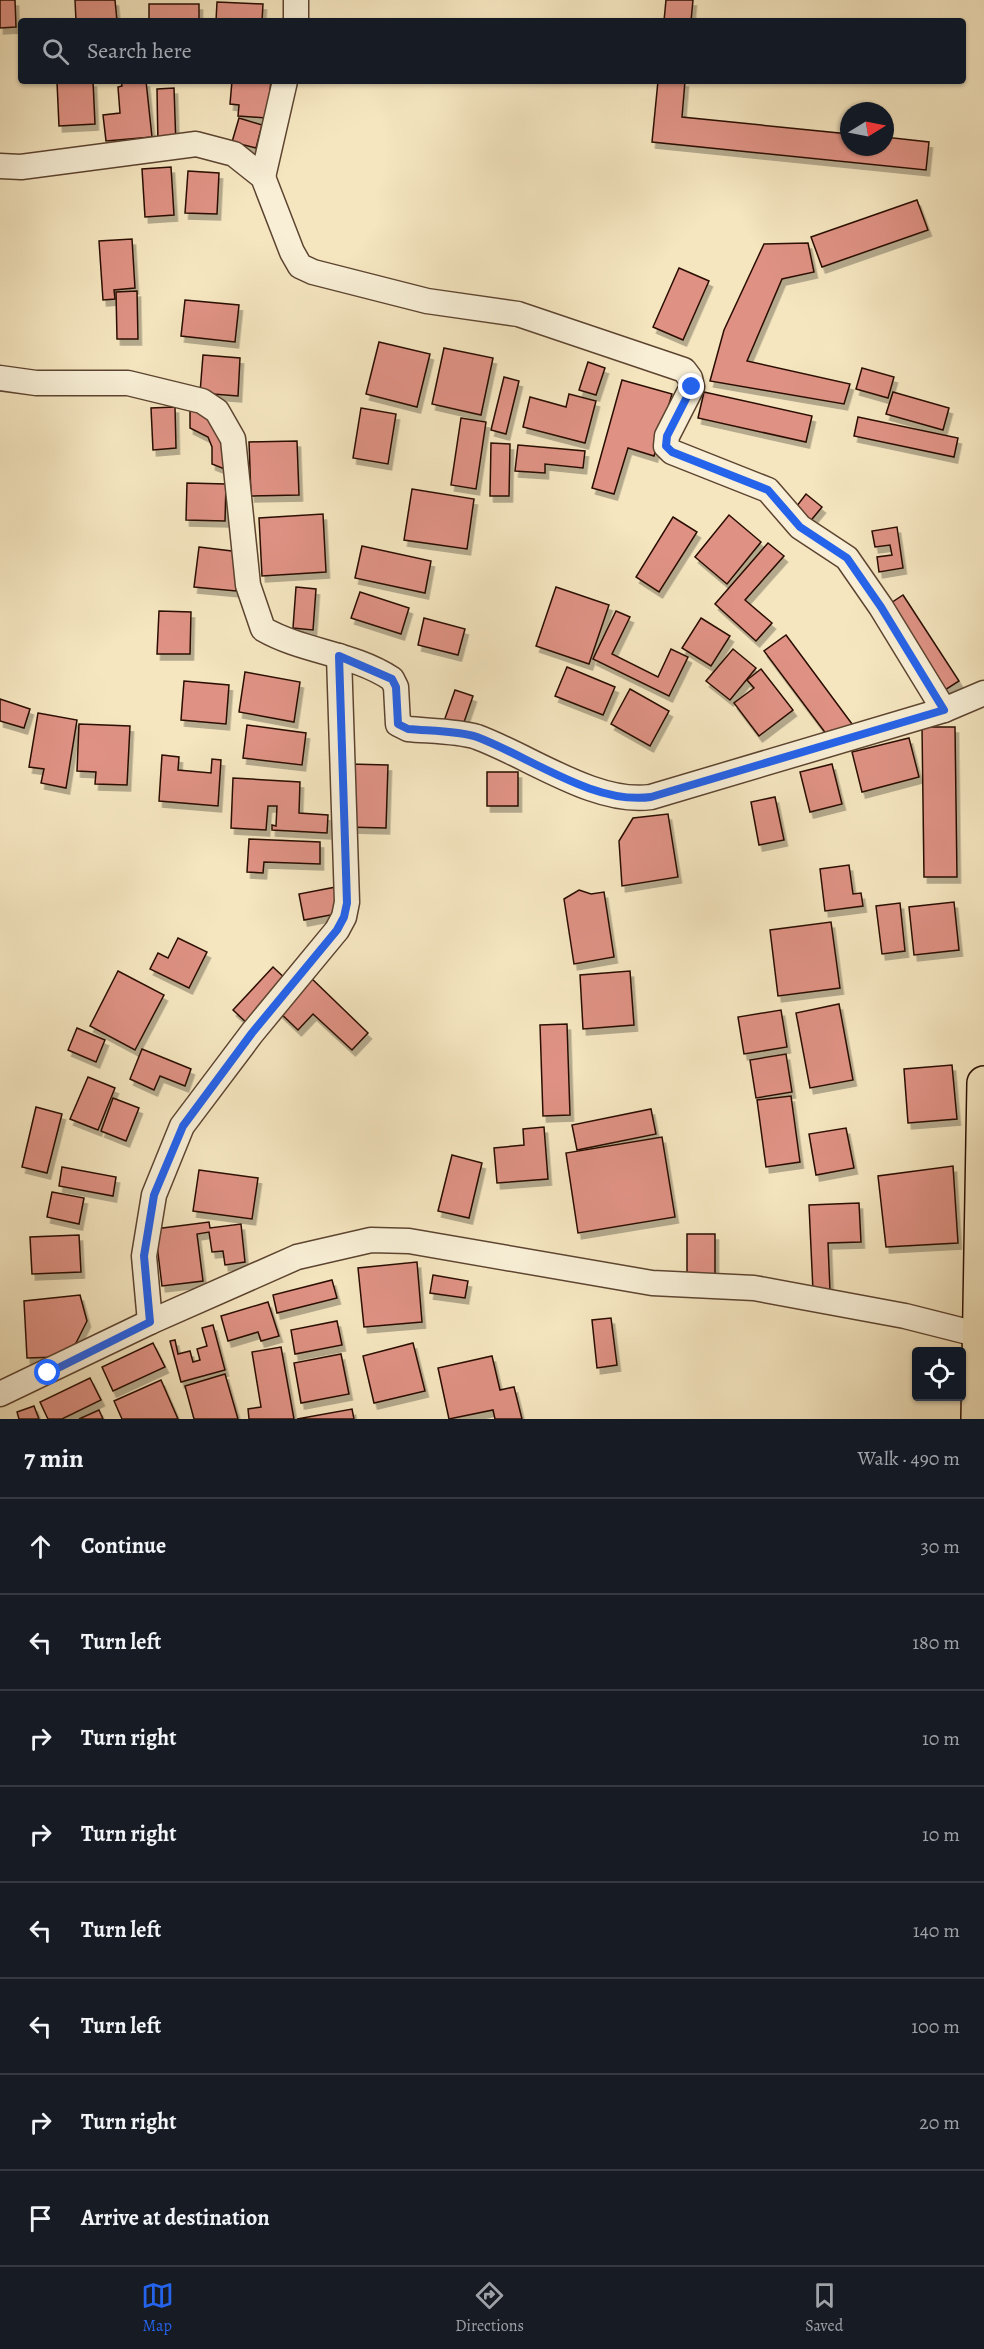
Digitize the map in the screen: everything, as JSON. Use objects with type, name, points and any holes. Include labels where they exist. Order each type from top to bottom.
[{"type":"highway","points":[[978,1419],[984,1083]]},
{"type":"street","points":[[296,0],[296,18]]},
{"type":"street","points":[[263,177],[284,84]]},
{"type":"street","points":[[0,166],[21,167],[196,144],[234,154],[263,177],[292,252],[300,266],[313,272],[427,301],[518,314],[684,370],[690,378],[692,387],[667,436],[666,446],[672,452],[768,490],[800,527],[847,558],[881,607],[944,710]]},
{"type":"street","points":[[0,378],[36,382],[128,383],[202,401],[217,411],[233,439],[248,585],[263,629],[279,638],[339,656],[392,679],[396,687],[398,724],[408,729],[475,736],[590,788],[636,799],[651,797],[944,710],[984,693]]},
{"type":"street","points":[[150,1322],[144,1256],[154,1195],[183,1126],[252,1033],[313,961],[344,917],[347,903],[339,656]]},
{"type":"street","points":[[0,1395],[150,1322],[297,1257],[371,1240],[409,1241],[652,1283],[754,1288],[905,1316],[981,1336]]},
{"type":"building","points":[[0,0],[15,0],[16,27],[0,28]]},
{"type":"building","points":[[75,0],[115,0],[117,18],[76,18]]},
{"type":"building","points":[[666,0],[693,0],[691,18],[664,18]]},
{"type":"building","points":[[217,2],[263,4],[262,18],[216,18]]},
{"type":"building","points":[[149,4],[199,4],[199,18],[149,18]]},
{"type":"building","points":[[57,84],[93,84],[95,124],[59,126]]},
{"type":"building","points":[[122,84],[146,84],[152,137],[106,141],[103,115],[120,113],[118,87]]},
{"type":"building","points":[[232,84],[271,84],[267,118],[238,116],[239,105],[230,104]]},
{"type":"building","points":[[658,84],[685,84],[682,117],[840,133],[840,156],[894,156],[894,138],[929,142],[926,170],[652,142]]},
{"type":"building","points":[[174,88],[176,146],[158,146],[157,89]]},
{"type":"building","points":[[239,118],[262,125],[256,148],[232,142]]},
{"type":"building","points":[[171,167],[174,215],[145,217],[142,169]]},
{"type":"building","points":[[188,171],[219,173],[217,214],[185,213]]},
{"type":"building","points":[[917,200],[928,230],[822,267],[811,237]]},
{"type":"building","points":[[132,239],[135,288],[114,290],[115,299],[103,300],[99,241]]},
{"type":"building","points":[[808,243],[814,272],[782,279],[747,361],[850,384],[844,404],[710,381],[724,330],[764,244]]},
{"type":"building","points":[[679,268],[709,281],[683,340],[653,327]]},
{"type":"building","points":[[137,291],[138,339],[117,339],[116,292]]},
{"type":"building","points":[[185,300],[239,305],[235,342],[181,336]]},
{"type":"building","points":[[379,342],[430,354],[417,407],[366,394]]},
{"type":"building","points":[[444,348],[493,358],[481,415],[432,404]]},
{"type":"building","points":[[203,355],[240,358],[238,396],[200,393]]},
{"type":"building","points":[[588,362],[605,368],[596,395],[579,390]]},
{"type":"building","points":[[862,368],[894,377],[888,398],[856,389]]},
{"type":"building","points":[[504,377],[519,381],[506,434],[491,430]]},
{"type":"building","points":[[622,380],[672,394],[654,456],[628,448],[614,494],[592,488]]},
{"type":"building","points":[[704,392],[812,416],[806,442],[698,418]]},
{"type":"building","points":[[893,392],[949,408],[943,430],[886,414]]},
{"type":"building","points":[[569,394],[596,401],[585,443],[523,427],[530,397],[566,407]]},
{"type":"building","points":[[190,405],[210,418],[228,456],[227,470],[212,464],[212,447],[208,437],[190,428]]},
{"type":"building","points":[[175,407],[176,448],[153,450],[151,408]]},
{"type":"building","points":[[361,408],[396,414],[388,464],[353,458]]},
{"type":"building","points":[[858,417],[958,438],[954,457],[854,436]]},
{"type":"building","points":[[461,418],[486,422],[476,489],[451,485]]},
{"type":"building","points":[[297,441],[299,495],[251,496],[249,442]]},
{"type":"building","points":[[491,443],[510,444],[509,496],[490,496]]},
{"type":"building","points":[[518,445],[585,451],[583,468],[545,464],[545,473],[515,471]]},
{"type":"building","points":[[187,483],[226,484],[225,521],[186,520]]},
{"type":"building","points":[[412,489],[474,499],[467,549],[404,540]]},
{"type":"building","points":[[806,494],[822,507],[808,524],[793,511]]},
{"type":"building","points":[[323,514],[326,572],[262,576],[259,518]]},
{"type":"building","points":[[729,515],[761,542],[727,584],[695,557]]},
{"type":"building","points":[[673,517],[697,532],[659,592],[636,577]]},
{"type":"building","points":[[897,527],[903,568],[879,572],[877,557],[892,555],[890,545],[875,547],[872,531]]},
{"type":"building","points":[[768,543],[784,556],[745,600],[772,623],[756,641],[715,604]]},
{"type":"building","points":[[362,546],[431,561],[425,593],[355,578]]},
{"type":"building","points":[[199,547],[240,552],[236,591],[194,587]]},
{"type":"building","points":[[296,587],[316,589],[313,630],[293,628]]},
{"type":"building","points":[[556,587],[609,605],[589,664],[536,646]]},
{"type":"building","points":[[360,592],[409,608],[401,634],[351,618]]},
{"type":"building","points":[[903,595],[959,681],[945,690],[888,605]]},
{"type":"building","points":[[159,611],[191,612],[190,654],[157,654]]},
{"type":"building","points":[[616,611],[630,617],[612,654],[658,677],[671,649],[688,657],[669,696],[593,659]]},
{"type":"building","points":[[424,618],[465,629],[458,655],[418,645]]},
{"type":"building","points":[[701,618],[730,636],[711,666],[682,648]]},
{"type":"building","points":[[786,635],[855,728],[830,739],[764,651]]},
{"type":"building","points":[[733,649],[756,668],[730,700],[706,681]]},
{"type":"building","points":[[567,667],[615,687],[603,715],[555,696]]},
{"type":"building","points":[[761,669],[793,710],[759,736],[734,703],[754,688],[747,680]]},
{"type":"building","points":[[245,672],[300,682],[294,722],[239,712]]},
{"type":"building","points":[[184,681],[229,685],[226,724],[181,720]]},
{"type":"building","points":[[630,689],[669,711],[650,746],[611,724]]},
{"type":"building","points":[[455,690],[473,696],[461,731],[443,724]]},
{"type":"building","points":[[0,699],[30,709],[24,728],[0,721]]},
{"type":"building","points":[[38,713],[77,720],[66,788],[41,783],[44,769],[29,767]]},
{"type":"building","points":[[79,724],[130,726],[127,785],[95,784],[96,772],[77,771]]},
{"type":"building","points":[[247,725],[306,733],[302,765],[243,758]]},
{"type":"building","points":[[922,727],[955,727],[957,877],[924,877]]},
{"type":"building","points":[[909,738],[919,777],[862,792],[852,752]]},
{"type":"building","points":[[162,755],[179,757],[178,770],[211,773],[212,759],[221,760],[218,806],[159,801]]},
{"type":"building","points":[[349,764],[388,765],[386,828],[346,827]]},
{"type":"building","points":[[832,764],[842,804],[810,812],[800,772]]},
{"type":"building","points":[[487,772],[518,772],[518,806],[487,806]]},
{"type":"building","points":[[233,778],[300,782],[299,813],[328,815],[327,833],[272,830],[272,825],[276,826],[277,806],[268,806],[266,830],[231,828]]},
{"type":"building","points":[[775,797],[784,840],[759,845],[751,802]]},
{"type":"building","points":[[668,814],[678,877],[622,886],[619,841],[633,818]]},
{"type":"building","points":[[249,839],[320,842],[320,864],[264,862],[263,873],[247,872]]},
{"type":"building","points":[[849,865],[853,894],[861,893],[863,906],[825,911],[820,869]]},
{"type":"building","points":[[336,887],[341,913],[304,920],[299,894]]},
{"type":"building","points":[[579,890],[591,894],[604,892],[614,957],[574,964],[564,899]]},
{"type":"building","points":[[954,902],[959,950],[914,955],[909,907]]},
{"type":"building","points":[[900,903],[905,951],[882,954],[876,906]]},
{"type":"building","points":[[831,922],[840,988],[778,996],[770,930]]},
{"type":"building","points":[[178,938],[207,952],[189,988],[150,969],[158,953],[168,958]]},
{"type":"building","points":[[273,967],[290,983],[250,1026],[233,1010]]},
{"type":"building","points":[[118,971],[164,995],[135,1050],[90,1026]]},
{"type":"building","points":[[630,971],[634,1025],[583,1029],[580,975]]},
{"type":"building","points":[[308,975],[368,1033],[352,1050],[313,1014],[298,1030],[276,1009]]},
{"type":"building","points":[[839,1004],[853,1080],[810,1088],[796,1013]]},
{"type":"building","points":[[781,1010],[787,1047],[744,1054],[738,1017]]},
{"type":"building","points":[[567,1024],[570,1115],[543,1116],[540,1025]]},
{"type":"building","points":[[77,1028],[105,1040],[96,1062],[68,1050]]},
{"type":"building","points":[[142,1049],[191,1069],[185,1086],[160,1076],[154,1090],[130,1079]]},
{"type":"building","points":[[786,1054],[792,1092],[756,1098],[750,1060]]},
{"type":"building","points":[[952,1065],[957,1119],[908,1123],[904,1069]]},
{"type":"building","points":[[88,1077],[115,1088],[98,1130],[70,1119]]},
{"type":"building","points":[[791,1096],[800,1162],[766,1167],[757,1100]]},
{"type":"building","points":[[113,1098],[139,1108],[126,1141],[101,1131]]},
{"type":"building","points":[[36,1107],[62,1114],[47,1173],[22,1167]]},
{"type":"building","points":[[651,1109],[656,1134],[577,1150],[572,1125]]},
{"type":"building","points":[[544,1127],[548,1179],[497,1183],[494,1148],[524,1145],[523,1129]]},
{"type":"building","points":[[846,1128],[854,1168],[816,1175],[809,1134]]},
{"type":"building","points":[[662,1137],[675,1217],[578,1233],[566,1153]]},
{"type":"building","points":[[452,1155],[482,1163],[469,1218],[438,1211]]},
{"type":"building","points":[[953,1166],[958,1243],[886,1247],[878,1176]]},
{"type":"building","points":[[62,1167],[116,1177],[113,1196],[59,1186]]},
{"type":"building","points":[[199,1170],[258,1178],[252,1219],[193,1211]]},
{"type":"building","points":[[52,1192],[84,1198],[79,1224],[47,1217]]},
{"type":"building","points":[[859,1203],[861,1242],[828,1243],[830,1291],[813,1291],[809,1205]]},
{"type":"building","points":[[209,1222],[210,1228],[241,1224],[245,1262],[225,1265],[223,1251],[212,1252],[209,1232],[197,1234],[203,1281],[162,1286],[155,1229]]},
{"type":"building","points":[[687,1234],[715,1234],[715,1275],[687,1275]]},
{"type":"building","points":[[79,1235],[81,1272],[32,1274],[30,1237]]},
{"type":"building","points":[[417,1262],[422,1322],[364,1327],[358,1268]]},
{"type":"building","points":[[433,1275],[468,1281],[465,1298],[430,1293]]},
{"type":"building","points":[[332,1280],[337,1298],[277,1313],[273,1295]]},
{"type":"building","points":[[80,1295],[87,1321],[76,1343],[58,1357],[27,1358],[24,1301]]},
{"type":"building","points":[[268,1302],[279,1336],[261,1341],[258,1332],[228,1341],[221,1316]]},
{"type":"building","points":[[611,1318],[617,1365],[597,1368],[592,1320]]},
{"type":"building","points":[[337,1321],[342,1345],[295,1354],[291,1330]]},
{"type":"building","points":[[213,1325],[225,1370],[181,1382],[170,1341],[175,1340],[178,1354],[190,1351],[193,1362],[200,1360],[197,1349],[207,1346],[202,1328]]},
{"type":"building","points":[[153,1343],[165,1367],[113,1391],[102,1367]]},
{"type":"building","points":[[413,1343],[425,1391],[374,1403],[363,1356]]},
{"type":"building","points":[[281,1347],[294,1419],[249,1419],[248,1409],[261,1407],[252,1352]]},
{"type":"building","points":[[341,1354],[349,1394],[301,1403],[294,1363]]},
{"type":"building","points":[[492,1356],[500,1390],[514,1387],[522,1419],[495,1419],[493,1410],[449,1419],[438,1368]]},
{"type":"building","points":[[225,1374],[238,1419],[194,1419],[185,1386]]},
{"type":"building","points":[[90,1378],[101,1400],[62,1419],[48,1419],[40,1402]]},
{"type":"building","points":[[161,1380],[178,1419],[122,1419],[114,1401]]},
{"type":"building","points":[[34,1406],[39,1419],[19,1419],[17,1412]]},
{"type":"building","points":[[352,1409],[354,1419],[297,1419]]},
{"type":"building","points":[[99,1410],[103,1419],[79,1419]]},
{"type":"route","points":[[48,1373],[150,1322],[144,1256],[154,1195],[183,1126],[252,1033],[337,930],[344,917],[347,903],[339,656],[385,674],[392,679],[396,687],[398,724],[408,729],[475,736],[590,788],[636,799],[651,797],[944,710],[881,607],[847,558],[800,527],[768,490],[672,452],[666,446],[667,436],[692,387]]}]
